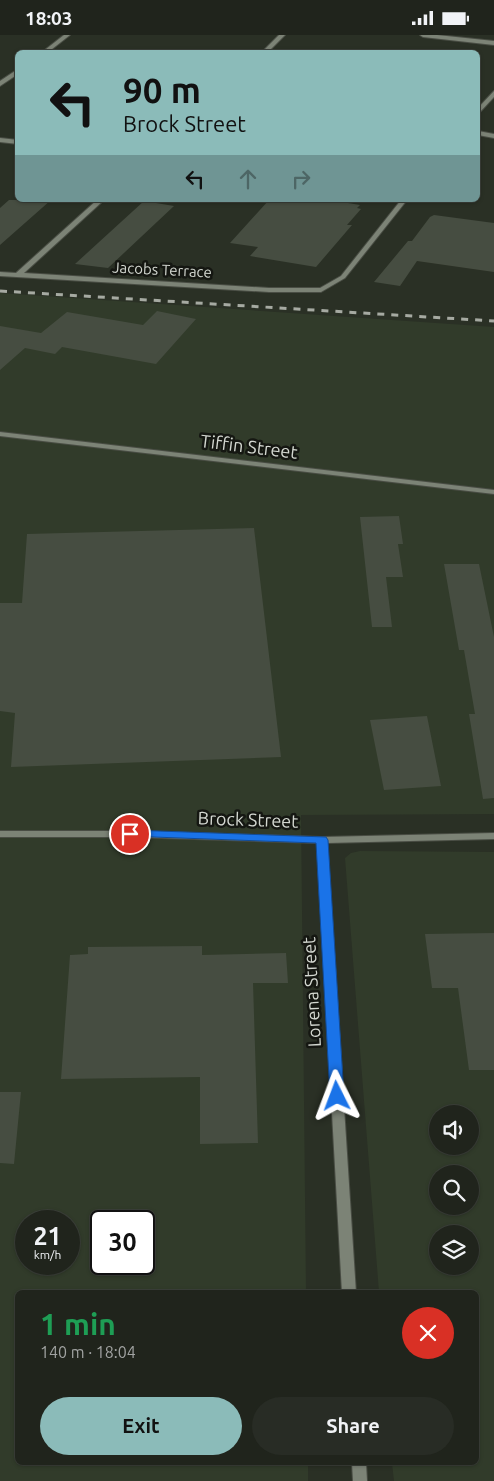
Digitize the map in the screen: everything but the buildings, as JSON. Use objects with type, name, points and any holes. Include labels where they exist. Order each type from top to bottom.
[{"type":"street","points":[[47,50],[67,35]]},
{"type":"street","points":[[266,50],[282,35]]},
{"type":"street","points":[[423,35],[494,43]]},
{"type":"street","points":[[0,84],[15,73]]},
{"type":"street","points":[[480,109],[494,93]]},
{"type":"street","points":[[480,133],[494,135]]},
{"type":"street","points":[[0,140],[15,142]]},
{"type":"street","points":[[18,275],[98,202]]},
{"type":"street","name":"Jacobs Terrace","points":[[0,274],[292,291],[322,290],[343,277],[402,202]]},
{"type":"street","name":"Tiffin Street","points":[[0,434],[494,492]]},
{"type":"street","name":"Brock Street","points":[[0,834],[130,834],[322,840],[494,837]]},
{"type":"street","name":"Lorena Street","points":[[322,840],[349,1290]]},
{"type":"street","points":[[359,1465],[360,1481]]},
{"type":"shaded area","points":[[0,293],[494,327],[494,814],[301,815],[306,1290],[15,1290],[15,1465],[308,1465],[308,1481],[0,1481]]},
{"type":"shaded area","points":[[360,851],[494,852],[494,1481],[394,1481],[392,1465],[479,1465],[479,1290],[379,1290],[345,858],[351,853]]},
{"type":"railway","points":[[0,291],[494,321]]},
{"type":"route","points":[[130,834],[322,840],[337,1096]]}]
